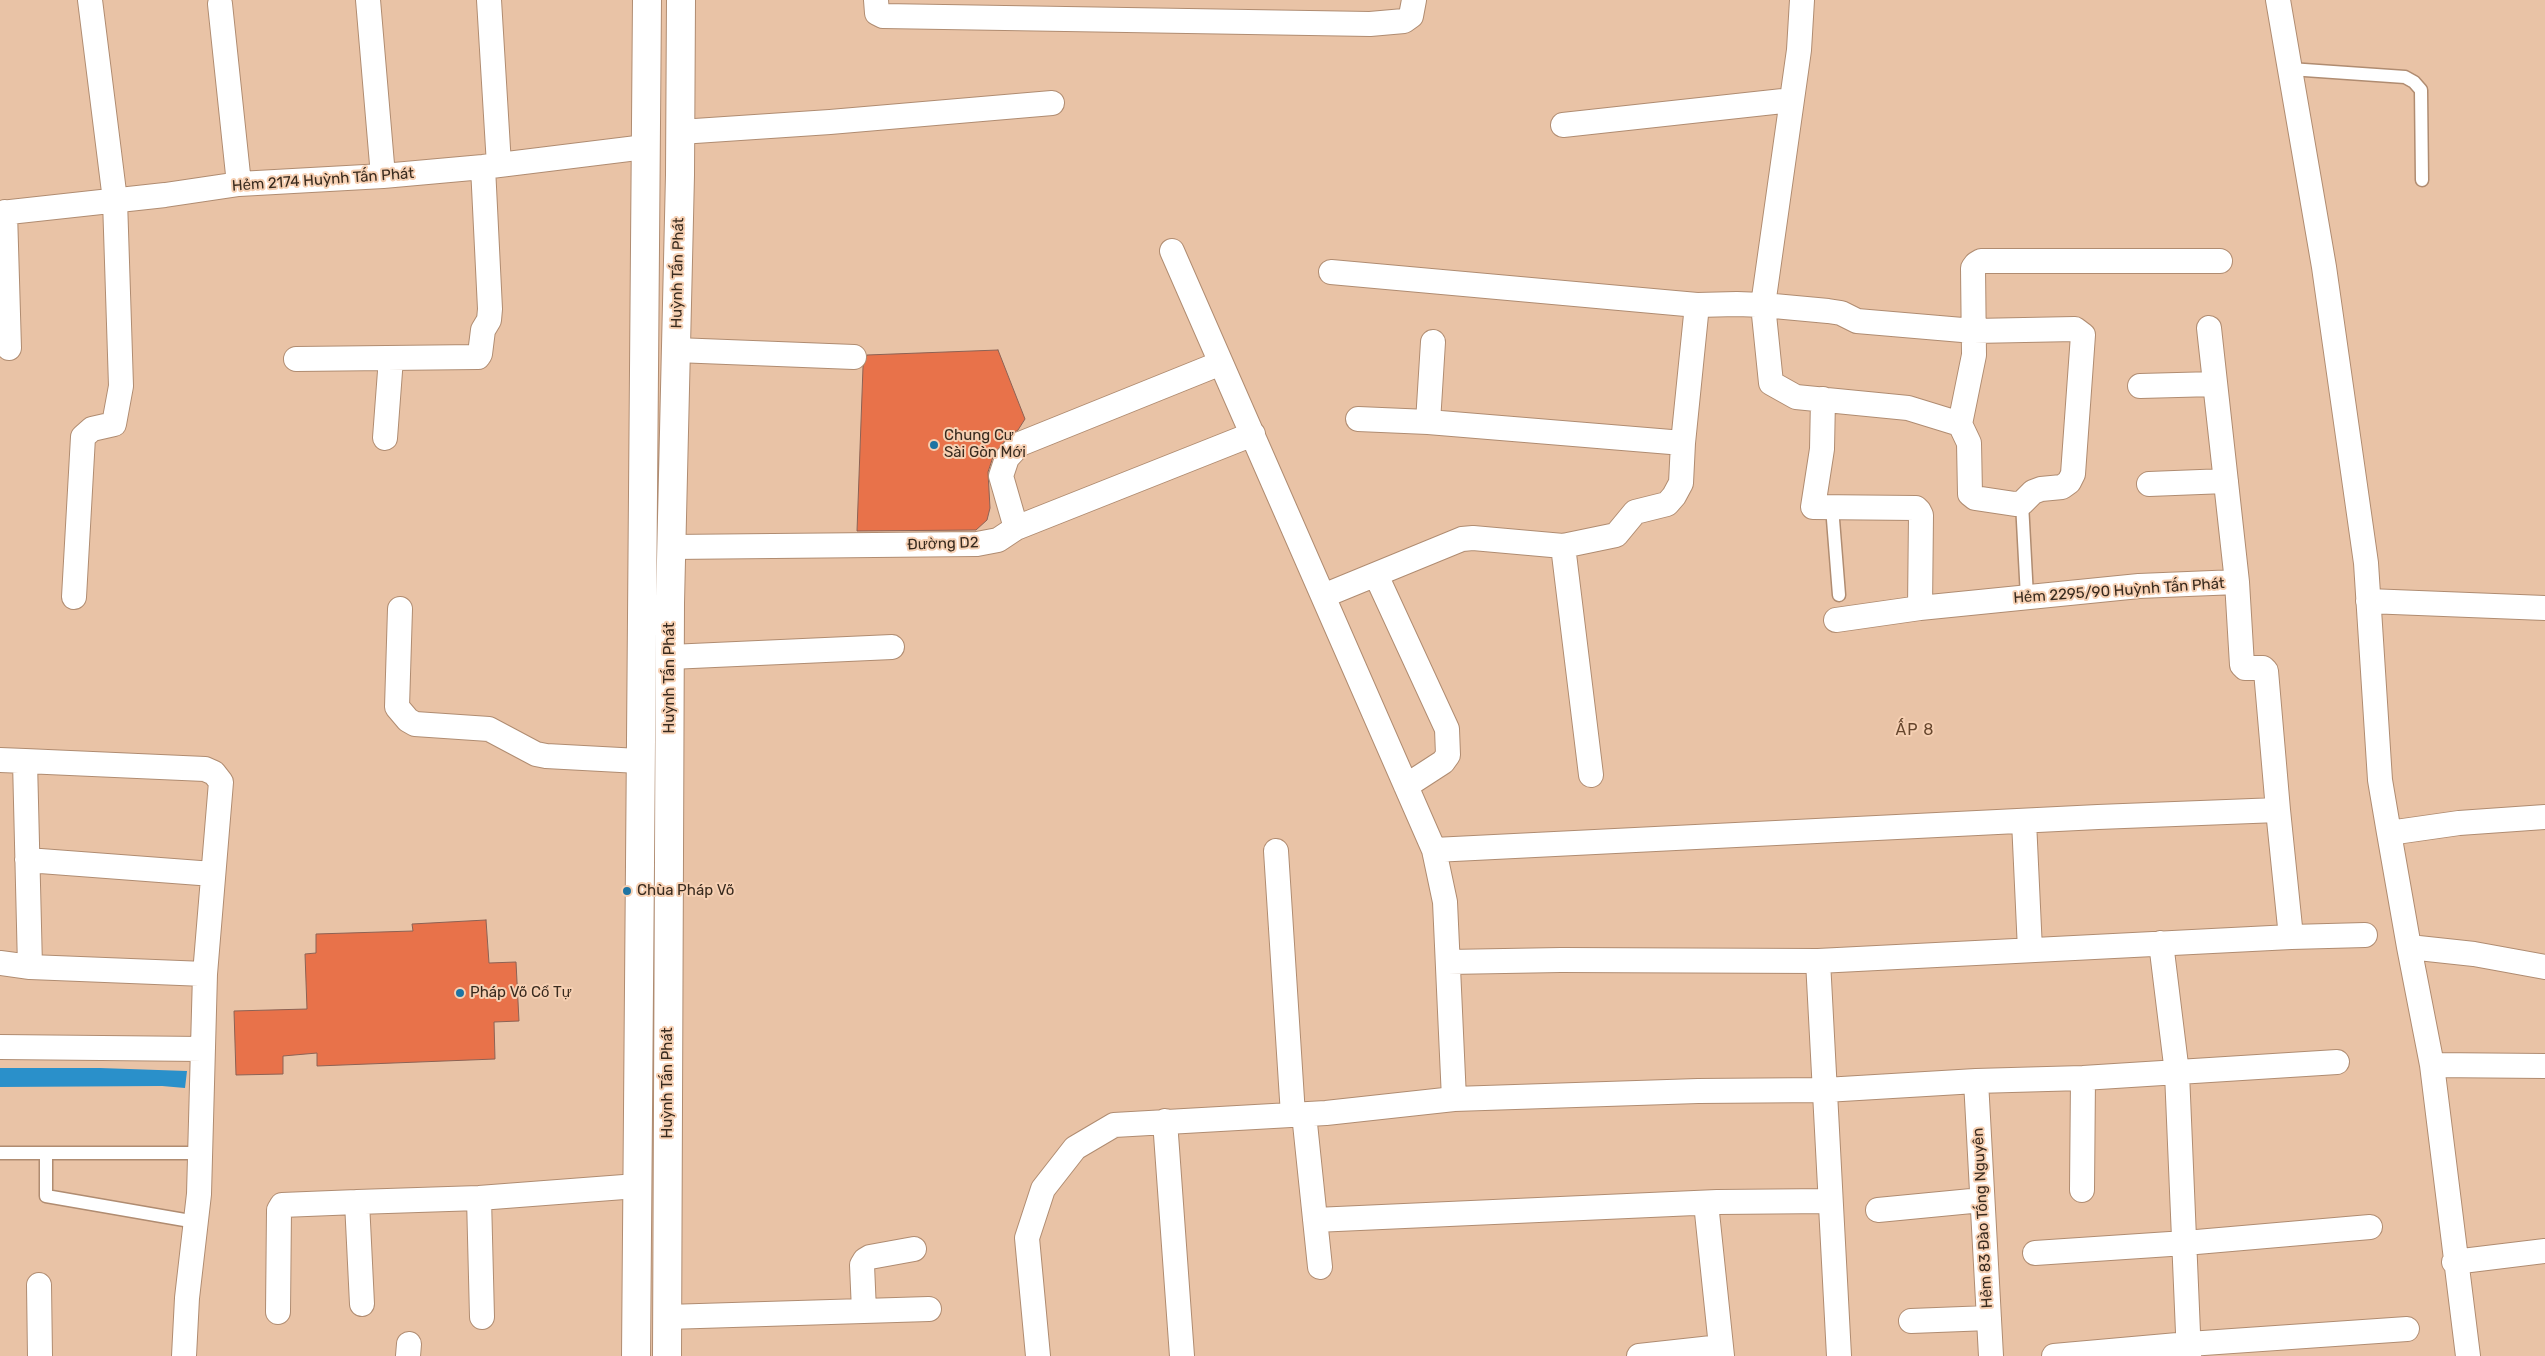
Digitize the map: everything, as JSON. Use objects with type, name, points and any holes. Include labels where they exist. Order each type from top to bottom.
[{"type":"main road","name":"Huỳnh Tấn Phát","points":[[636,1356],[646,0]]},
{"type":"main road","name":"Huỳnh Tấn Phát","points":[[666,1356],[671,547],[681,0]]},
{"type":"main road","points":[[638,955],[668,957]]},
{"type":"street","points":[[74,597],[83,437],[92,429],[114,424],[121,386],[115,200],[90,0]]},
{"type":"street","points":[[368,0],[383,176]]},
{"type":"street","points":[[296,359],[475,358],[480,354],[483,330],[489,320],[490,309],[489,0]]},
{"type":"street","points":[[876,0],[878,13],[883,16],[1146,10],[1370,24],[1404,20],[1411,16],[1414,0]]},
{"type":"street","points":[[1802,0],[1799,50],[1763,305],[1771,383],[1796,397],[1908,408],[1960,424]]},
{"type":"street","points":[[2278,0],[2324,267],[2366,563],[2380,780],[2432,1065],[2454,1262],[2468,1356]]},
{"type":"street","points":[[220,4],[239,184]]},
{"type":"street","points":[[1563,125],[1792,100]]},
{"type":"street","points":[[680,132],[830,122],[1052,103]]},
{"type":"street","name":"Hẻm 2174 Huỳnh Tấn Phát","points":[[2,212],[165,196],[239,184],[383,176],[491,166],[645,147]]},
{"type":"street","points":[[2,212],[9,348]]},
{"type":"street","points":[[1172,251],[1434,850],[1445,902],[1454,1099]]},
{"type":"street","points":[[1331,272],[1697,305],[1763,305],[1841,313],[1857,321],[1974,332],[2075,329],[2083,335],[2073,474],[2069,482],[2062,487],[2041,489],[2016,504],[1972,496],[1969,443],[1960,424],[1974,355],[1974,332],[1973,268],[1981,262],[2220,261]]},
{"type":"street","points":[[1323,596],[1462,539],[1473,538],[1563,546],[1616,535],[1635,512],[1667,504],[1681,483],[1697,305]]},
{"type":"street","name":"Hẻm 2295/90 Huỳnh Tấn Phát","points":[[1836,620],[1920,608],[2139,586],[2237,582],[2209,328]]},
{"type":"street","points":[[1428,422],[1433,342]]},
{"type":"street","points":[[676,350],[854,357]]},
{"type":"street","points":[[385,438],[391,358]]},
{"type":"street","points":[[1016,528],[1001,476],[1007,458],[1020,444],[1221,363]]},
{"type":"street","points":[[2140,386],[2215,384]]},
{"type":"street","points":[[1823,399],[1822,449],[1813,507],[1916,508],[1921,515],[1920,608]]},
{"type":"street","points":[[1358,419],[1428,422],[1683,444]]},
{"type":"street","name":"Đường D2","points":[[671,547],[977,544],[998,540],[1016,528],[1253,434]]},
{"type":"street","points":[[2149,484],[2226,480]]},
{"type":"street","points":[[1563,546],[1591,775]]},
{"type":"street","points":[[1376,575],[1447,729],[1448,755],[1443,762],[1406,786]]},
{"type":"street","points":[[2237,582],[2242,665],[2245,668],[2263,668],[2266,671],[2291,937]]},
{"type":"street","points":[[2368,601],[2545,608]]},
{"type":"street","points":[[400,609],[396,707],[408,720],[415,724],[489,729],[536,754],[546,756],[640,760]]},
{"type":"street","points":[[670,657],[892,647]]},
{"type":"street","points":[[0,760],[205,769],[214,773],[221,782],[205,974],[201,1153],[196,1222],[187,1298],[184,1356]]},
{"type":"street","points":[[25,761],[30,967]]},
{"type":"street","points":[[1434,850],[2278,810]]},
{"type":"street","points":[[2389,833],[2459,823],[2545,817]]},
{"type":"street","points":[[2024,821],[2030,950]]},
{"type":"street","points":[[1276,851],[1298,1115],[1315,1220],[1320,1267]]},
{"type":"street","points":[[27,860],[214,874]]},
{"type":"street","points":[[1448,962],[1561,960],[1818,961],[2161,943],[2365,935]]},
{"type":"street","points":[[2161,943],[2177,1072],[2189,1350]]},
{"type":"street","points":[[2409,947],[2474,954],[2545,967]]},
{"type":"street","points":[[1818,961],[1839,1356]]},
{"type":"street","points":[[0,963],[30,967],[205,974]]},
{"type":"street","points":[[0,1047],[203,1049]]},
{"type":"street","points":[[1038,1356],[1027,1238],[1043,1189],[1075,1148],[1114,1124],[1298,1115],[1454,1099],[1825,1090],[1976,1081],[2083,1078],[2337,1062]]},
{"type":"street","points":[[2432,1065],[2545,1066]]},
{"type":"street","points":[[2082,1190],[2083,1078]]},
{"type":"street","name":"Hẻm 83 Đào Tống Nguyên","points":[[1976,1081],[1991,1356]]},
{"type":"street","points":[[1165,1121],[1182,1356]]},
{"type":"street","points":[[278,1312],[280,1207],[284,1204],[479,1198],[637,1186]]},
{"type":"street","points":[[479,1198],[482,1317]]},
{"type":"street","points":[[1878,1210],[1982,1200]]},
{"type":"street","points":[[1315,1220],[1706,1203],[1830,1201]]},
{"type":"street","points":[[357,1202],[362,1304]]},
{"type":"street","points":[[1639,1356],[1722,1352],[1706,1203]]},
{"type":"street","points":[[2035,1253],[2185,1244],[2370,1227]]},
{"type":"street","points":[[864,1311],[862,1265],[865,1260],[870,1257],[914,1249]]},
{"type":"street","points":[[2454,1262],[2545,1251]]},
{"type":"street","points":[[39,1285],[40,1356]]},
{"type":"street","points":[[667,1317],[928,1309]]},
{"type":"street","points":[[1911,1321],[1989,1318]]},
{"type":"street","points":[[2054,1356],[2189,1350],[2407,1329]]},
{"type":"lane","points":[[2290,69],[2404,77],[2414,82],[2421,90],[2422,180]]},
{"type":"lane","points":[[2022,502],[2027,597]]},
{"type":"lane","points":[[1832,507],[1839,595]]},
{"type":"lane","points":[[46,1152],[46,1196],[196,1222]]},
{"type":"lane","points":[[0,1153],[201,1153]]},
{"type":"water","points":[[0,1068],[100,1068],[187,1071],[185,1088],[162,1086],[0,1087]]},
{"type":"building","name":"Chung Cư Sài Gòn Mới","points":[[998,350],[1025,419],[1018,430],[1010,435],[994,454],[988,472],[990,508],[987,520],[976,530],[857,531],[863,367],[867,355]]},
{"type":"building","points":[[486,920],[489,963],[516,962],[519,1021],[494,1022],[495,1059],[317,1066],[317,1053],[283,1056],[283,1074],[236,1075],[234,1011],[307,1009],[305,954],[316,953],[316,934],[413,931],[412,924]]},
{"type":"place","name":"Chung Cư Sài Gòn Mới","points":[[934,445]]},
{"type":"place","name":"Chùa Pháp Võ","points":[[627,891]]},
{"type":"place","name":"Pháp Võ Cổ Tự","points":[[460,993]]},
{"type":"district","name":"ẤP 8","points":[[1915,730]]}]
